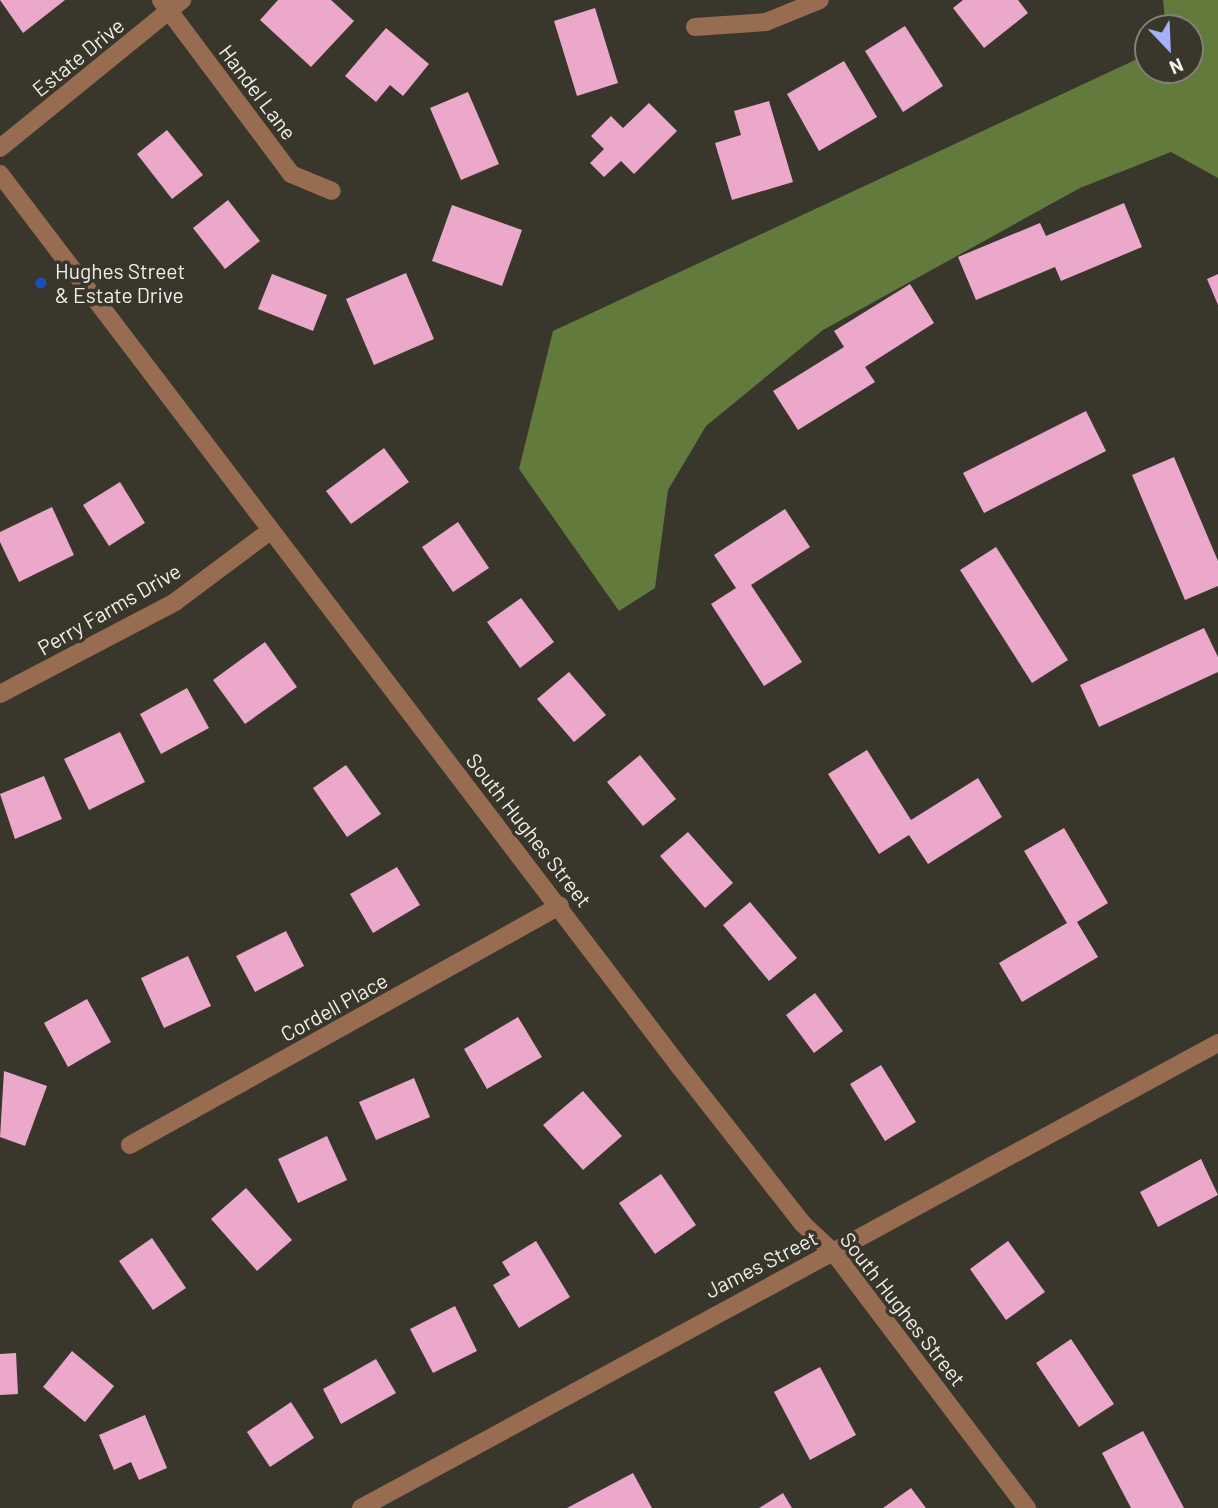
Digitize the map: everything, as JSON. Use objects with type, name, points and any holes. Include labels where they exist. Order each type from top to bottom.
[{"type":"street","points":[[695,27],[766,22],[820,0]]},
{"type":"street","name":"Estate Drive","points":[[0,148],[171,4]]},
{"type":"street","name":"Handel Lane","points":[[171,4],[291,174],[332,191]]},
{"type":"street","name":"South Hughes Street","points":[[0,174],[270,531],[795,1214],[834,1253],[1027,1508]]},
{"type":"street","name":"Perry Farms Drive","points":[[0,694],[175,602],[270,531]]},
{"type":"street","name":"Cordell Place","points":[[130,1145],[559,906]]},
{"type":"street","name":"James Street","points":[[361,1508],[798,1267],[834,1253],[1218,1043]]},
{"type":"green space","points":[[1163,0],[1218,0],[1218,178],[1171,152],[1080,188],[823,330],[706,426],[668,490],[655,588],[619,611],[519,469],[553,331],[1134,61],[1134,84],[1204,84],[1204,14],[1164,14]]},
{"type":"building","points":[[0,0],[65,0],[23,33]]},
{"type":"building","points":[[278,0],[331,0],[354,21],[311,67],[260,20]]},
{"type":"building","points":[[963,0],[1018,0],[1028,13],[984,48],[953,8]]},
{"type":"building","points":[[595,8],[618,83],[577,96],[554,21]]},
{"type":"building","points":[[905,26],[943,86],[903,112],[865,51]]},
{"type":"building","points":[[386,28],[429,64],[403,96],[390,85],[376,102],[345,76]]},
{"type":"building","points":[[844,61],[877,117],[819,151],[787,94]]},
{"type":"building","points":[[468,92],[499,164],[461,180],[430,108]]},
{"type":"building","points":[[769,101],[793,182],[732,200],[715,143],[741,135],[734,111]]},
{"type":"building","points":[[649,103],[677,131],[634,174],[621,161],[604,177],[590,163],[604,149],[591,136],[611,116],[623,128]]},
{"type":"building","points":[[167,130],[203,175],[172,199],[137,154]]},
{"type":"building","points":[[228,200],[260,241],[225,269],[193,228]]},
{"type":"building","points":[[1124,203],[1142,247],[1061,281],[1055,267],[976,300],[958,257],[1040,223],[1046,236]]},
{"type":"building","points":[[452,205],[522,230],[502,286],[432,261]]},
{"type":"building","points":[[406,273],[434,339],[374,365],[346,299]]},
{"type":"building","points":[[272,274],[327,295],[313,331],[258,309]]},
{"type":"building","points":[[1218,274],[1218,305],[1207,279]]},
{"type":"building","points":[[910,284],[934,323],[865,367],[875,382],[798,430],[773,391],[844,347],[834,331]]},
{"type":"building","points":[[1086,411],[1106,451],[984,513],[963,473]]},
{"type":"building","points":[[384,448],[409,482],[351,524],[326,491]]},
{"type":"building","points":[[1174,457],[1218,561],[1218,586],[1185,600],[1132,475]]},
{"type":"building","points":[[120,482],[145,523],[109,546],[83,505]]},
{"type":"building","points":[[52,507],[74,555],[19,582],[0,542],[0,532]]},
{"type":"building","points":[[785,509],[810,547],[751,585],[802,662],[764,686],[711,604],[736,588],[714,555]]},
{"type":"building","points":[[458,522],[489,568],[453,592],[422,547]]},
{"type":"building","points":[[996,547],[1068,660],[1032,683],[960,570]]},
{"type":"building","points":[[521,598],[554,642],[520,668],[487,622]]},
{"type":"building","points":[[1204,628],[1218,657],[1218,672],[1099,727],[1080,685]]},
{"type":"building","points":[[265,642],[297,687],[245,724],[213,680]]},
{"type":"building","points":[[569,672],[606,715],[574,742],[537,699]]},
{"type":"building","points":[[187,688],[209,728],[161,754],[140,714]]},
{"type":"building","points":[[120,732],[145,782],[89,810],[64,759]]},
{"type":"building","points":[[867,750],[911,820],[978,778],[1002,817],[928,864],[909,835],[879,854],[828,774]]},
{"type":"building","points":[[640,755],[676,799],[643,826],[607,782]]},
{"type":"building","points":[[346,765],[381,814],[347,837],[313,788]]},
{"type":"building","points":[[44,776],[62,819],[15,839],[0,794]]},
{"type":"building","points":[[1064,828],[1108,903],[1077,922],[1098,957],[1022,1002],[999,963],[1067,923],[1024,851]]},
{"type":"building","points":[[688,832],[733,883],[705,908],[660,856]]},
{"type":"building","points":[[397,867],[420,905],[373,933],[350,894]]},
{"type":"building","points":[[750,902],[797,958],[769,981],[723,925]]},
{"type":"building","points":[[286,931],[304,966],[255,992],[236,956]]},
{"type":"building","points":[[188,956],[211,1006],[164,1028],[141,978]]},
{"type":"building","points":[[815,993],[843,1031],[814,1053],[786,1015]]},
{"type":"building","points":[[87,999],[111,1042],[68,1067],[44,1023]]},
{"type":"building","points":[[518,1017],[542,1057],[487,1089],[464,1049]]},
{"type":"building","points":[[881,1065],[916,1122],[885,1141],[850,1084]]},
{"type":"building","points":[[4,1071],[47,1086],[25,1146],[0,1137]]},
{"type":"building","points":[[414,1078],[430,1117],[376,1140],[359,1102]]},
{"type":"building","points":[[583,1091],[622,1136],[583,1170],[543,1125]]},
{"type":"building","points":[[327,1136],[347,1180],[298,1203],[278,1159]]},
{"type":"building","points":[[1201,1159],[1218,1195],[1158,1227],[1140,1192]]},
{"type":"building","points":[[661,1174],[696,1225],[655,1254],[619,1203]]},
{"type":"building","points":[[246,1188],[292,1240],[257,1271],[211,1219]]},
{"type":"building","points":[[152,1238],[186,1288],[153,1310],[119,1261]]},
{"type":"building","points":[[536,1241],[570,1297],[519,1328],[493,1285],[510,1275],[502,1262]]},
{"type":"building","points":[[1008,1241],[1045,1292],[1006,1320],[970,1269]]},
{"type":"building","points":[[455,1306],[477,1351],[433,1373],[410,1329]]},
{"type":"building","points":[[1071,1339],[1114,1404],[1079,1427],[1036,1363]]},
{"type":"building","points":[[72,1351],[114,1386],[85,1422],[43,1387]]},
{"type":"building","points":[[16,1353],[18,1394],[0,1395],[0,1354]]},
{"type":"building","points":[[376,1359],[396,1393],[341,1424],[323,1389]]},
{"type":"building","points":[[820,1367],[856,1435],[810,1460],[774,1392]]},
{"type":"building","points":[[291,1402],[314,1438],[270,1467],[247,1432]]},
{"type":"building","points":[[145,1415],[167,1468],[139,1480],[131,1462],[114,1470],[99,1435]]},
{"type":"building","points":[[1143,1431],[1184,1508],[1131,1508],[1102,1453]]},
{"type":"building","points":[[633,1473],[652,1508],[567,1508]]},
{"type":"building","points":[[911,1488],[926,1508],[883,1508]]},
{"type":"building","points":[[783,1493],[792,1508],[759,1508]]},
{"type":"place","name":"Hughes Street & Estate Drive","points":[[41,283]]}]
